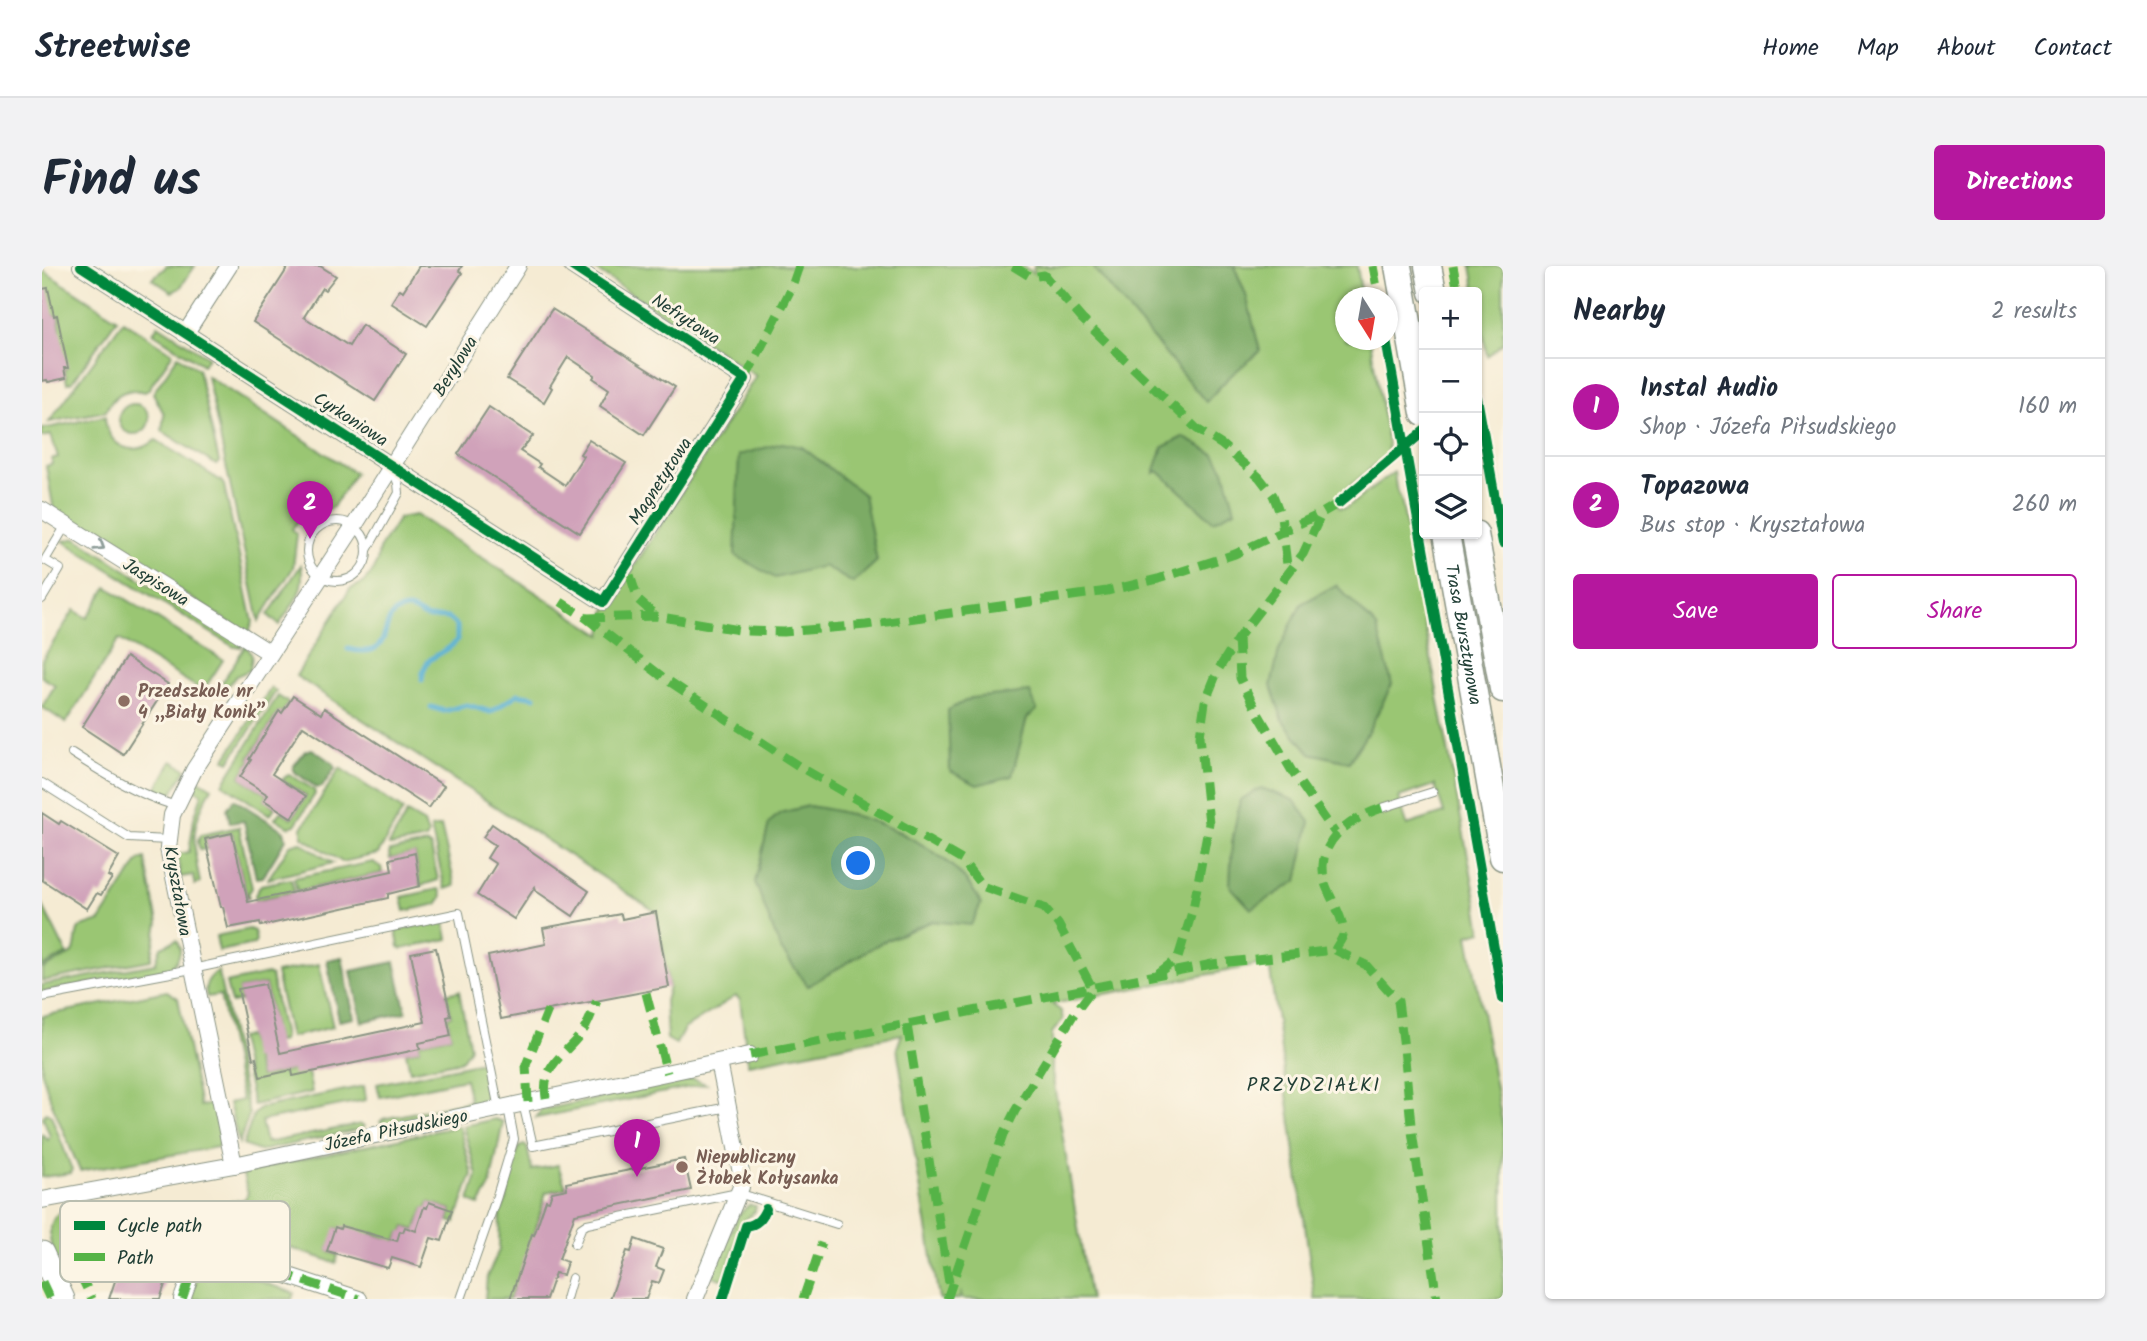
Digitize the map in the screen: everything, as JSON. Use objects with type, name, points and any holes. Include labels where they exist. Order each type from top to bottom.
[{"type":"main road","points":[[1398,266],[1419,385]]},
{"type":"main road","points":[[1428,266],[1432,287]]},
{"type":"main road","name":"Trasa Bursztynowa","points":[[1447,539],[1503,857]]},
{"type":"main road","name":"Trasa Bursztynowa","points":[[1476,539],[1503,689]]},
{"type":"street","name":"Cyrkoniowa","points":[[81,266],[603,602]]},
{"type":"street","points":[[186,334],[229,266]]},
{"type":"street","name":"Berylowa","points":[[391,466],[518,266]]},
{"type":"street","name":"Nefrytowa","points":[[572,266],[746,379]]},
{"type":"street","name":"Magnetytowa","points":[[603,602],[746,379]]},
{"type":"street","name":"Kryształowa","points":[[234,1165],[192,969],[168,840],[176,806],[194,770],[391,466]]},
{"type":"street","name":"Jaspisowa","points":[[42,510],[270,653]]},
{"type":"street","name":"Józefa Piłsudskiego","points":[[42,1200],[234,1165],[750,1055]]},
{"type":"street","points":[[695,1299],[738,1193],[741,1172],[719,1062]]},
{"type":"street","points":[[44,1261],[63,1299]]},
{"type":"street","points":[[290,1276],[359,1299]]},
{"type":"street","points":[[182,1299],[188,1282]]},
{"type":"lane","points":[[367,550],[365,541],[354,526],[344,522],[324,524],[310,539],[307,549],[308,560],[320,576],[337,581],[354,576],[365,563],[367,550],[399,493],[391,466]]},
{"type":"lane","points":[[42,599],[60,569],[43,559],[66,525]]},
{"type":"lane","points":[[72,753],[115,781],[176,806]]},
{"type":"lane","points":[[42,783],[129,838],[168,840]]},
{"type":"lane","points":[[1382,808],[1433,792]]},
{"type":"lane","points":[[42,998],[459,913],[510,1106],[514,1139],[461,1299]]},
{"type":"lane","points":[[510,1106],[533,1146],[728,1107]]},
{"type":"lane","points":[[575,1244],[581,1228],[587,1224],[738,1193],[837,1224]]},
{"type":"lane","points":[[566,1299],[572,1278]]},
{"type":"green space","points":[[167,266],[195,266],[180,288],[172,292],[152,279]]},
{"type":"green space","points":[[590,266],[1023,266],[1033,273],[1034,266],[1094,266],[1206,401],[1228,378],[1246,295],[1234,266],[1357,266],[1360,287],[1335,287],[1335,350],[1372,350],[1388,444],[1387,454],[1334,500],[1340,508],[1346,508],[1394,472],[1482,931],[1468,935],[1503,1127],[1503,1299],[1315,1299],[1269,963],[1052,1004],[1061,1011],[1063,1019],[1052,1033],[1052,1073],[1090,1299],[962,1299],[961,1294],[959,1299],[939,1299],[897,1048],[902,1034],[748,1064],[740,1000],[736,996],[684,1029],[676,1044],[667,1039],[665,1001],[669,987],[656,912],[296,676],[350,589],[363,583],[371,574],[379,549],[399,518],[416,515],[602,635],[605,612],[756,376]],"holes":[[[1158,470],[1235,510],[1213,520]],[[877,561],[853,583],[824,566]],[[1435,785],[1444,813],[1407,825],[1399,797]],[[808,806],[840,812],[900,832],[947,862],[970,924],[932,921],[882,942],[808,986]]]},
{"type":"green space","points":[[1094,266],[1234,266],[1246,295],[1260,351],[1228,378],[1206,402]]},
{"type":"green space","points":[[1471,266],[1503,266],[1503,343],[1487,356],[1482,328],[1482,287],[1475,287]]},
{"type":"green space","points":[[42,270],[117,319],[72,382],[67,383],[64,368],[67,368],[57,330],[60,329],[58,316],[42,307]]},
{"type":"green space","points":[[123,321],[173,353],[148,390],[122,393],[106,411],[49,422]]},
{"type":"green space","points":[[158,325],[208,357],[203,365],[153,333]]},
{"type":"green space","points":[[178,356],[198,369],[219,462],[216,465],[162,431],[164,414],[153,393]]},
{"type":"green space","points":[[207,376],[355,473],[333,507],[305,522],[300,519],[292,529],[297,534],[293,568],[259,621]]},
{"type":"green space","points":[[134,404],[140,405],[148,413],[148,425],[140,433],[134,434],[128,433],[120,425],[119,419],[120,413],[128,405]]},
{"type":"green space","points":[[105,416],[106,426],[115,442],[130,449],[147,446],[156,440],[224,485],[253,622],[248,634],[54,511],[46,466],[58,457],[51,435],[42,437],[42,429]]},
{"type":"green space","points":[[1183,437],[1214,454],[1224,470],[1235,510],[1213,521],[1158,471],[1154,473],[1163,447]]},
{"type":"green space","points":[[782,443],[802,447],[864,495],[877,561],[853,583],[824,566],[775,578],[735,555],[739,455]]},
{"type":"green space","points":[[76,538],[241,643],[241,647],[234,647],[63,541]]},
{"type":"green space","points":[[301,565],[300,590],[279,625],[268,615]]},
{"type":"green space","points":[[1336,585],[1377,627],[1392,684],[1368,732],[1349,762],[1310,753],[1283,721],[1271,686],[1279,650],[1301,604]]},
{"type":"green space","points":[[107,587],[223,660],[203,691],[119,639],[66,723],[42,707],[55,685],[42,677],[42,660],[74,610],[87,618]]},
{"type":"green space","points":[[246,645],[252,656],[250,670],[236,676],[227,687],[221,684]]},
{"type":"green space","points":[[271,688],[276,691],[229,762],[225,759]]},
{"type":"green space","points":[[1030,692],[1037,710],[1027,718],[1012,776],[977,785],[950,771],[948,710],[971,698]]},
{"type":"green space","points":[[278,696],[289,703],[282,713],[279,712],[240,777],[268,795],[265,800],[275,807],[270,815],[223,784]]},
{"type":"green space","points":[[312,749],[334,764],[335,768],[322,787],[317,788],[295,772],[293,767],[305,751]]},
{"type":"green space","points":[[172,761],[186,769],[170,797],[154,793]]},
{"type":"green space","points":[[340,768],[403,810],[378,854],[342,862],[302,837],[302,828]]},
{"type":"green space","points":[[289,774],[314,790],[315,794],[295,825],[289,827],[275,818],[281,811],[292,818],[306,796],[282,780]]},
{"type":"green space","points":[[197,779],[212,788],[196,823],[194,845],[200,883],[195,885],[193,875],[180,877],[178,854],[189,852],[194,818],[202,794],[192,788]]},
{"type":"green space","points":[[1261,788],[1294,800],[1310,822],[1297,881],[1251,909],[1230,886],[1232,842],[1240,800]]},
{"type":"green space","points":[[234,799],[284,831],[286,839],[263,877],[256,878],[244,821],[230,823],[227,809]]},
{"type":"green space","points":[[808,806],[882,825],[907,836],[951,865],[968,883],[981,904],[971,925],[932,921],[882,942],[808,986],[780,948],[755,882],[769,823],[780,813]]},
{"type":"green space","points":[[407,813],[424,823],[428,835],[426,839],[389,845]]},
{"type":"green space","points":[[441,826],[455,886],[445,889],[431,828]]},
{"type":"green space","points":[[239,827],[252,888],[248,894],[249,898],[232,833],[206,839],[208,849],[200,850],[198,842],[200,835]]},
{"type":"green space","points":[[300,842],[333,863],[268,879],[290,845]]},
{"type":"green space","points":[[427,844],[431,847],[438,880],[420,886],[415,854],[390,859],[389,854],[390,851]]},
{"type":"green space","points":[[145,858],[158,923],[151,960],[42,981],[42,969],[73,953],[79,928],[100,921],[139,860]]},
{"type":"green space","points":[[373,862],[381,867],[382,873],[297,891],[294,878]]},
{"type":"green space","points":[[291,879],[294,892],[256,900],[255,895],[261,885]]},
{"type":"green space","points":[[438,889],[442,897],[437,904],[405,911],[402,897]]},
{"type":"green space","points":[[42,904],[67,954],[42,967]]},
{"type":"green space","points":[[435,922],[445,923],[448,939],[402,949],[399,947],[396,930]]},
{"type":"green space","points":[[249,929],[254,931],[254,944],[219,951],[216,936]]},
{"type":"green space","points":[[177,940],[179,956],[168,969],[42,992],[42,985],[155,964],[161,947]]},
{"type":"green space","points":[[342,957],[354,1018],[339,1021],[327,960]]},
{"type":"green space","points":[[395,962],[406,1012],[362,1022],[351,971]]},
{"type":"green space","points":[[319,964],[333,1027],[290,1037],[276,973]]},
{"type":"green space","points":[[218,971],[249,1115],[239,1143],[229,1103],[242,1100],[220,995],[207,997],[206,993],[207,982]]},
{"type":"green space","points":[[267,974],[271,976],[284,1037],[277,1042],[265,984],[239,989],[241,1001],[231,1003],[226,983]]},
{"type":"green space","points":[[167,991],[178,998],[200,1106],[213,1104],[220,1137],[218,1147],[80,1171],[42,1073],[42,1016]]},
{"type":"green space","points":[[459,991],[470,1048],[461,1061],[410,1071],[406,1052],[420,1049],[419,1043],[451,1036],[447,1017],[451,1016],[446,994]]},
{"type":"green space","points":[[248,1036],[260,1077],[292,1070],[308,1073],[312,1092],[253,1105],[239,1038]]},
{"type":"green space","points":[[482,1062],[488,1093],[481,1104],[384,1125],[380,1122],[383,1119],[470,1101],[465,1079],[380,1097],[377,1084]]},
{"type":"green space","points":[[693,1079],[706,1084],[536,1118],[541,1110]]},
{"type":"green space","points":[[364,1086],[366,1100],[261,1121],[266,1143],[361,1124],[364,1126],[362,1129],[259,1151],[243,1145],[254,1114],[261,1108]]},
{"type":"green space","points":[[46,1113],[51,1115],[71,1173],[42,1177],[42,1134],[48,1140],[50,1136],[43,1117]]},
{"type":"green space","points":[[495,1119],[503,1122],[490,1186],[479,1205],[469,1201],[477,1175],[463,1126]]},
{"type":"green space","points":[[459,1126],[472,1174],[455,1223],[449,1221],[452,1210],[429,1202],[415,1230],[405,1227],[396,1242],[372,1233],[371,1236],[336,1228],[328,1251],[338,1255],[336,1263],[290,1248],[290,1201],[234,1201],[245,1199],[248,1193],[243,1175],[248,1171]]},
{"type":"green space","points":[[519,1147],[527,1147],[532,1170],[558,1165],[566,1188],[546,1192],[519,1289],[514,1287],[510,1299],[485,1299],[487,1277],[499,1250],[500,1214],[507,1198],[510,1176]]},
{"type":"green space","points":[[749,1205],[756,1206],[755,1211],[742,1223],[724,1280],[712,1276],[738,1215]]},
{"type":"green space","points":[[60,1212],[59,1269],[50,1239],[50,1229]]},
{"type":"green space","points":[[196,1282],[263,1282],[294,1293],[292,1299],[190,1299]]},
{"type":"building","points":[[289,266],[320,266],[336,276],[325,290],[322,288],[304,317],[349,346],[362,325],[406,354],[375,401],[253,322]]},
{"type":"building","points":[[419,266],[462,266],[459,271],[462,273],[427,326],[391,303],[400,289],[403,291]]},
{"type":"building","points":[[48,288],[54,316],[57,315],[68,368],[64,368],[66,378],[48,382],[42,381],[42,289]]},
{"type":"building","points":[[552,309],[675,387],[644,435],[600,406],[609,389],[593,378],[595,375],[568,357],[550,386],[552,388],[544,402],[507,379]]},
{"type":"building","points":[[489,407],[533,436],[520,451],[565,485],[583,456],[580,454],[589,440],[626,463],[580,533],[458,454]]},
{"type":"building","points":[[126,657],[168,684],[123,754],[82,727]]},
{"type":"building","points":[[293,696],[321,714],[324,708],[444,786],[429,808],[303,726],[272,774],[306,796],[292,818],[264,800],[268,795],[240,777],[279,711],[282,713]]},
{"type":"building","points":[[42,813],[59,824],[61,821],[119,857],[108,876],[112,878],[101,895],[97,893],[87,909],[42,880]]},
{"type":"building","points":[[492,824],[589,891],[573,916],[536,891],[535,887],[514,919],[477,895],[496,864],[487,858],[495,845],[483,837]]},
{"type":"building","points":[[232,833],[248,902],[392,871],[390,859],[415,853],[420,886],[388,894],[388,898],[261,926],[260,922],[228,928],[205,839]]},
{"type":"building","points":[[656,912],[669,987],[501,1019],[488,956],[546,944],[543,928],[621,914],[622,919]]},
{"type":"building","points":[[436,948],[451,1016],[447,1017],[451,1036],[419,1043],[420,1049],[293,1076],[292,1070],[260,1077],[256,1058],[253,1059],[238,989],[265,984],[280,1053],[425,1022],[411,953]]},
{"type":"building","points":[[684,1159],[691,1190],[575,1214],[559,1259],[567,1262],[563,1275],[555,1273],[546,1299],[510,1299],[532,1234],[534,1235],[546,1200],[549,1201],[552,1192],[567,1189],[566,1183]]},
{"type":"building","points":[[429,1202],[452,1210],[442,1241],[431,1238],[421,1267],[392,1258],[388,1268],[327,1251],[335,1227],[340,1229],[341,1226],[397,1241],[400,1231],[403,1232],[405,1227],[416,1231],[424,1207],[427,1208]]},
{"type":"building","points":[[635,1239],[663,1249],[656,1267],[664,1270],[659,1283],[652,1281],[646,1299],[610,1299],[627,1251],[631,1252]]},
{"type":"building","points":[[115,1282],[166,1282],[160,1299],[109,1299]]},
{"type":"waterway","points":[[348,649],[375,649],[381,643],[390,618],[396,612],[406,609],[429,618],[448,618],[457,626],[457,640],[426,664],[422,680]]},
{"type":"waterway","points":[[431,707],[444,711],[467,705],[491,712],[518,694],[535,697]]},
{"type":"marked path","points":[[745,379],[791,289],[799,266]]},
{"type":"marked path","points":[[1013,266],[1031,277],[1044,275],[1082,319],[1197,429],[1222,445],[1259,477],[1273,495],[1281,516],[1288,573]]},
{"type":"marked path","points":[[1373,266],[1377,287]]},
{"type":"marked path","points":[[1453,266],[1457,287]]},
{"type":"marked path","points":[[586,618],[656,616],[745,631],[784,632],[866,625],[1107,591],[1158,579],[1235,554],[1339,503]]},
{"type":"marked path","points":[[1157,974],[1178,958],[1193,909],[1209,823],[1200,736],[1205,702],[1218,670],[1238,638],[1303,554],[1322,513]]},
{"type":"marked path","points":[[630,575],[638,600],[656,616]]},
{"type":"marked path","points":[[561,602],[664,678],[800,767],[962,860],[982,886],[1044,908],[1058,924],[1093,989],[1074,1014],[1003,1135],[947,1299]]},
{"type":"marked path","points":[[1238,638],[1240,678],[1293,773],[1335,833]]},
{"type":"marked path","points":[[1335,950],[1343,929],[1340,915],[1325,883],[1325,856],[1337,834],[1358,819],[1382,808]]},
{"type":"marked path","points":[[750,1055],[1212,964],[1335,950],[1366,965],[1398,1001],[1411,1125],[1437,1299]]},
{"type":"marked path","points":[[646,993],[667,1073]]},
{"type":"marked path","points":[[546,1098],[545,1086],[551,1068],[584,1029],[597,1001]]},
{"type":"marked path","points":[[528,1102],[526,1065],[548,1010]]},
{"type":"marked path","points":[[907,1025],[950,1289]]},
{"type":"marked path","points":[[803,1299],[822,1243]]},
{"type":"marked path","points":[[290,1276],[359,1299]]},
{"type":"marked path","points":[[42,1282],[50,1299]]},
{"type":"marked path","points":[[84,1282],[92,1299]]},
{"type":"marked path","points":[[182,1299],[188,1282]]},
{"type":"cycle path","points":[[81,266],[603,602],[745,379],[572,266]]},
{"type":"cycle path","points":[[1388,350],[1503,999]]},
{"type":"cycle path","points":[[1480,413],[1503,543]]},
{"type":"cycle path","points":[[1339,503],[1419,435]]},
{"type":"cycle path","points":[[723,1299],[746,1226],[759,1220],[766,1209]]},
{"type":"place","name":"Topazowa","points":[[310,539]]},
{"type":"place","name":"Przedszkole nr 4 „Biały Konik”","points":[[124,701]]},
{"type":"place","name":"Niepubliczny Żłobek Kołysanka","points":[[682,1167]]},
{"type":"place","name":"Instal Audio","points":[[637,1177]]},
{"type":"district","name":"PRZYDZIAŁKI","points":[[1314,1084]]}]
